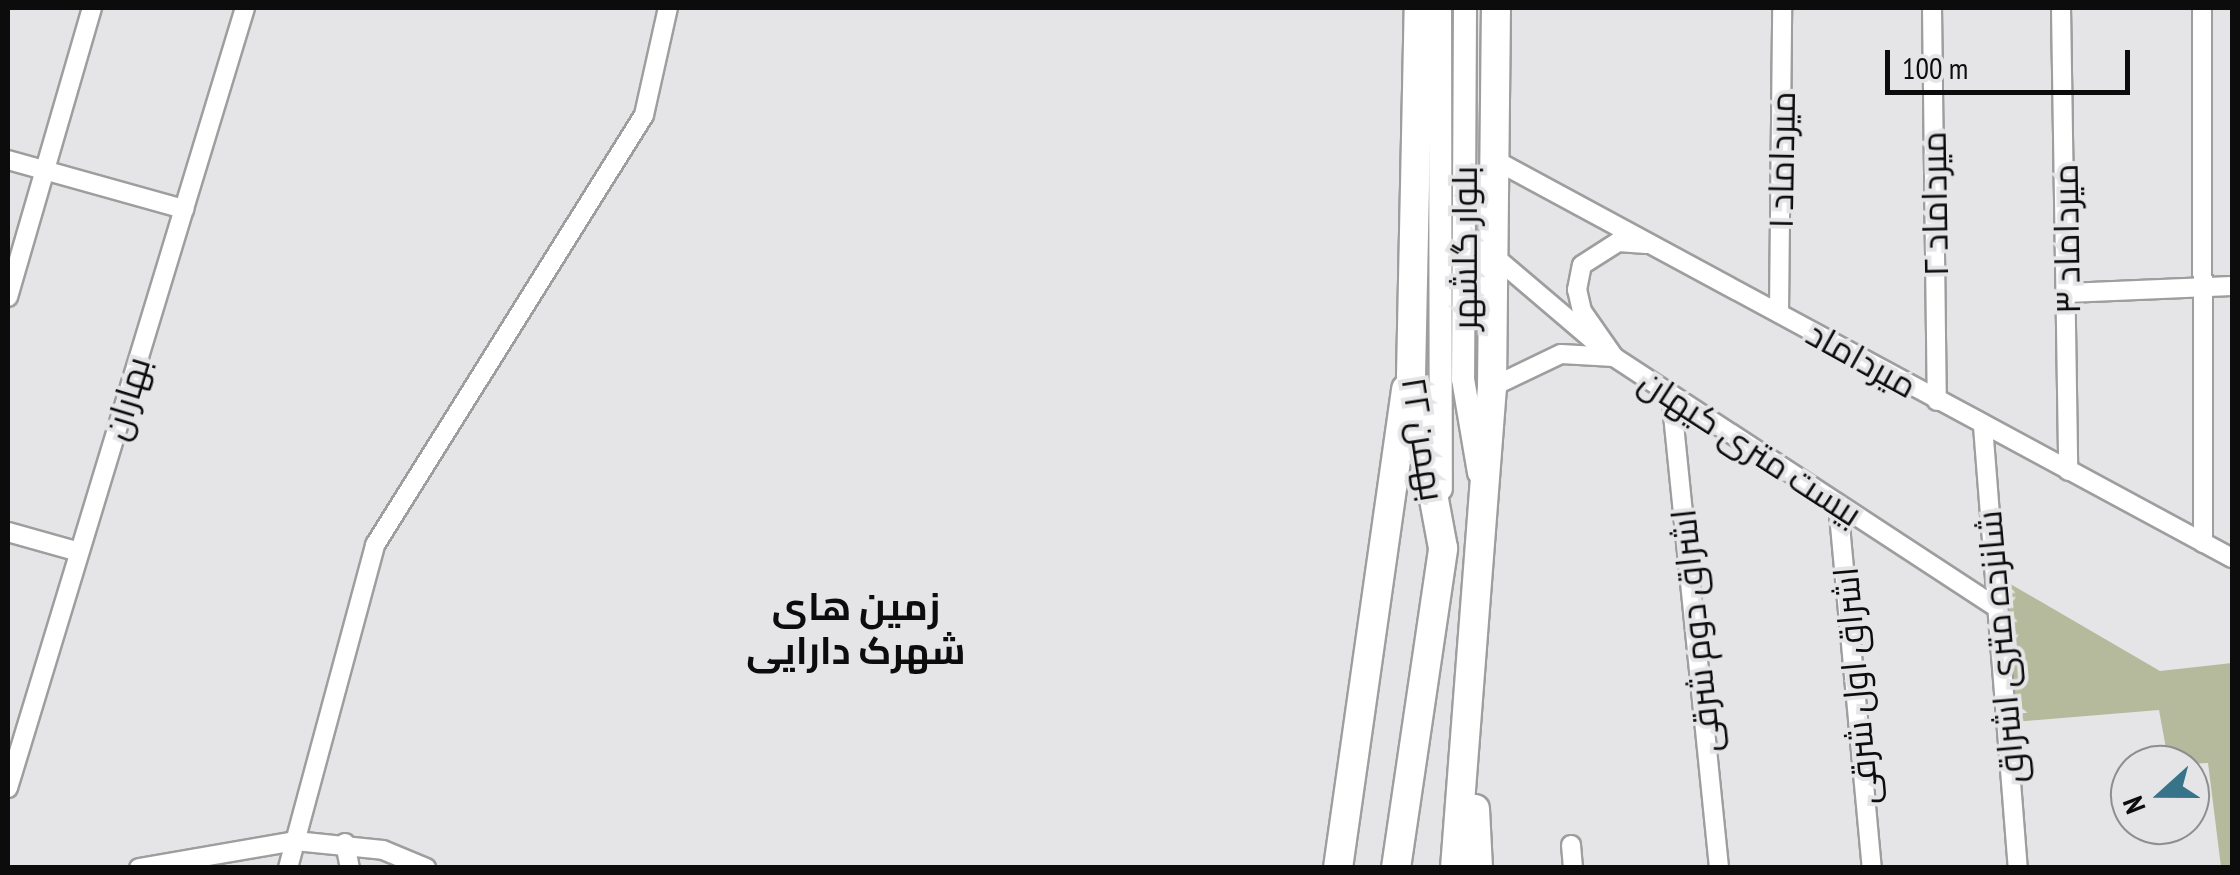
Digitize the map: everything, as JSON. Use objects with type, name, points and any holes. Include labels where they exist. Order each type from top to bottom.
[{"type":"highway","name":"۲۲ بهمن","points":[[1396,868],[1442,548],[1412,357],[1419,8]]},
{"type":"highway","name":"۲۲ بهمن","points":[[1455,868],[1492,387],[1496,8]]},
{"type":"highway","points":[[1338,868],[1412,357]]},
{"type":"highway","points":[[1468,704],[1478,868]]},
{"type":"main road","points":[[1440,8],[1438,320],[1442,548]]},
{"type":"main road","name":"بلوار گلشهر","points":[[1466,8],[1463,379],[1482,487]]},
{"type":"street","points":[[8,296],[92,8]]},
{"type":"street","name":"بهاران","points":[[8,788],[245,8]]},
{"type":"street","points":[[288,868],[375,546],[644,115],[668,8]]},
{"type":"street","name":"میرداماد ۱","points":[[1779,313],[1782,8]]},
{"type":"street","name":"میرداماد ۲","points":[[1932,8],[1937,400]]},
{"type":"street","name":"میرداماد ۳","points":[[2061,8],[2068,471]]},
{"type":"street","points":[[2202,8],[2204,543]]},
{"type":"street","name":"میرداماد","points":[[1493,159],[2232,558]]},
{"type":"street","points":[[8,160],[184,209]]},
{"type":"street","points":[[1614,357],[1582,311],[1577,290],[1582,265],[1618,242],[1654,244]]},
{"type":"street","points":[[1494,256],[1614,357]]},
{"type":"street","points":[[2067,293],[2232,286]]},
{"type":"street","name":"بیست متری کیهان","points":[[1492,387],[1560,354],[1614,357],[1997,608]]},
{"type":"street","name":"اشراق دوم شرقی","points":[[1670,395],[1719,868]]},
{"type":"street","name":"شانزده متری اشراق","points":[[1983,426],[2018,868]]},
{"type":"street","name":"اشراق اول شرقی","points":[[1838,504],[1872,868]]},
{"type":"street","points":[[8,532],[80,552]]},
{"type":"street","points":[[139,868],[210,862],[295,841],[346,843],[426,868]]},
{"type":"street","points":[[346,843],[350,868]]},
{"type":"street","points":[[1571,846],[1573,868]]},
{"type":"green space","points":[[2007,582],[2160,671],[2232,663],[2232,867],[2221,867],[2210,779],[2210,745],[2165,745],[2159,710],[2014,722]]},
{"type":"district","name":"زمین های شهرک دارایی","points":[[856,628]]}]
